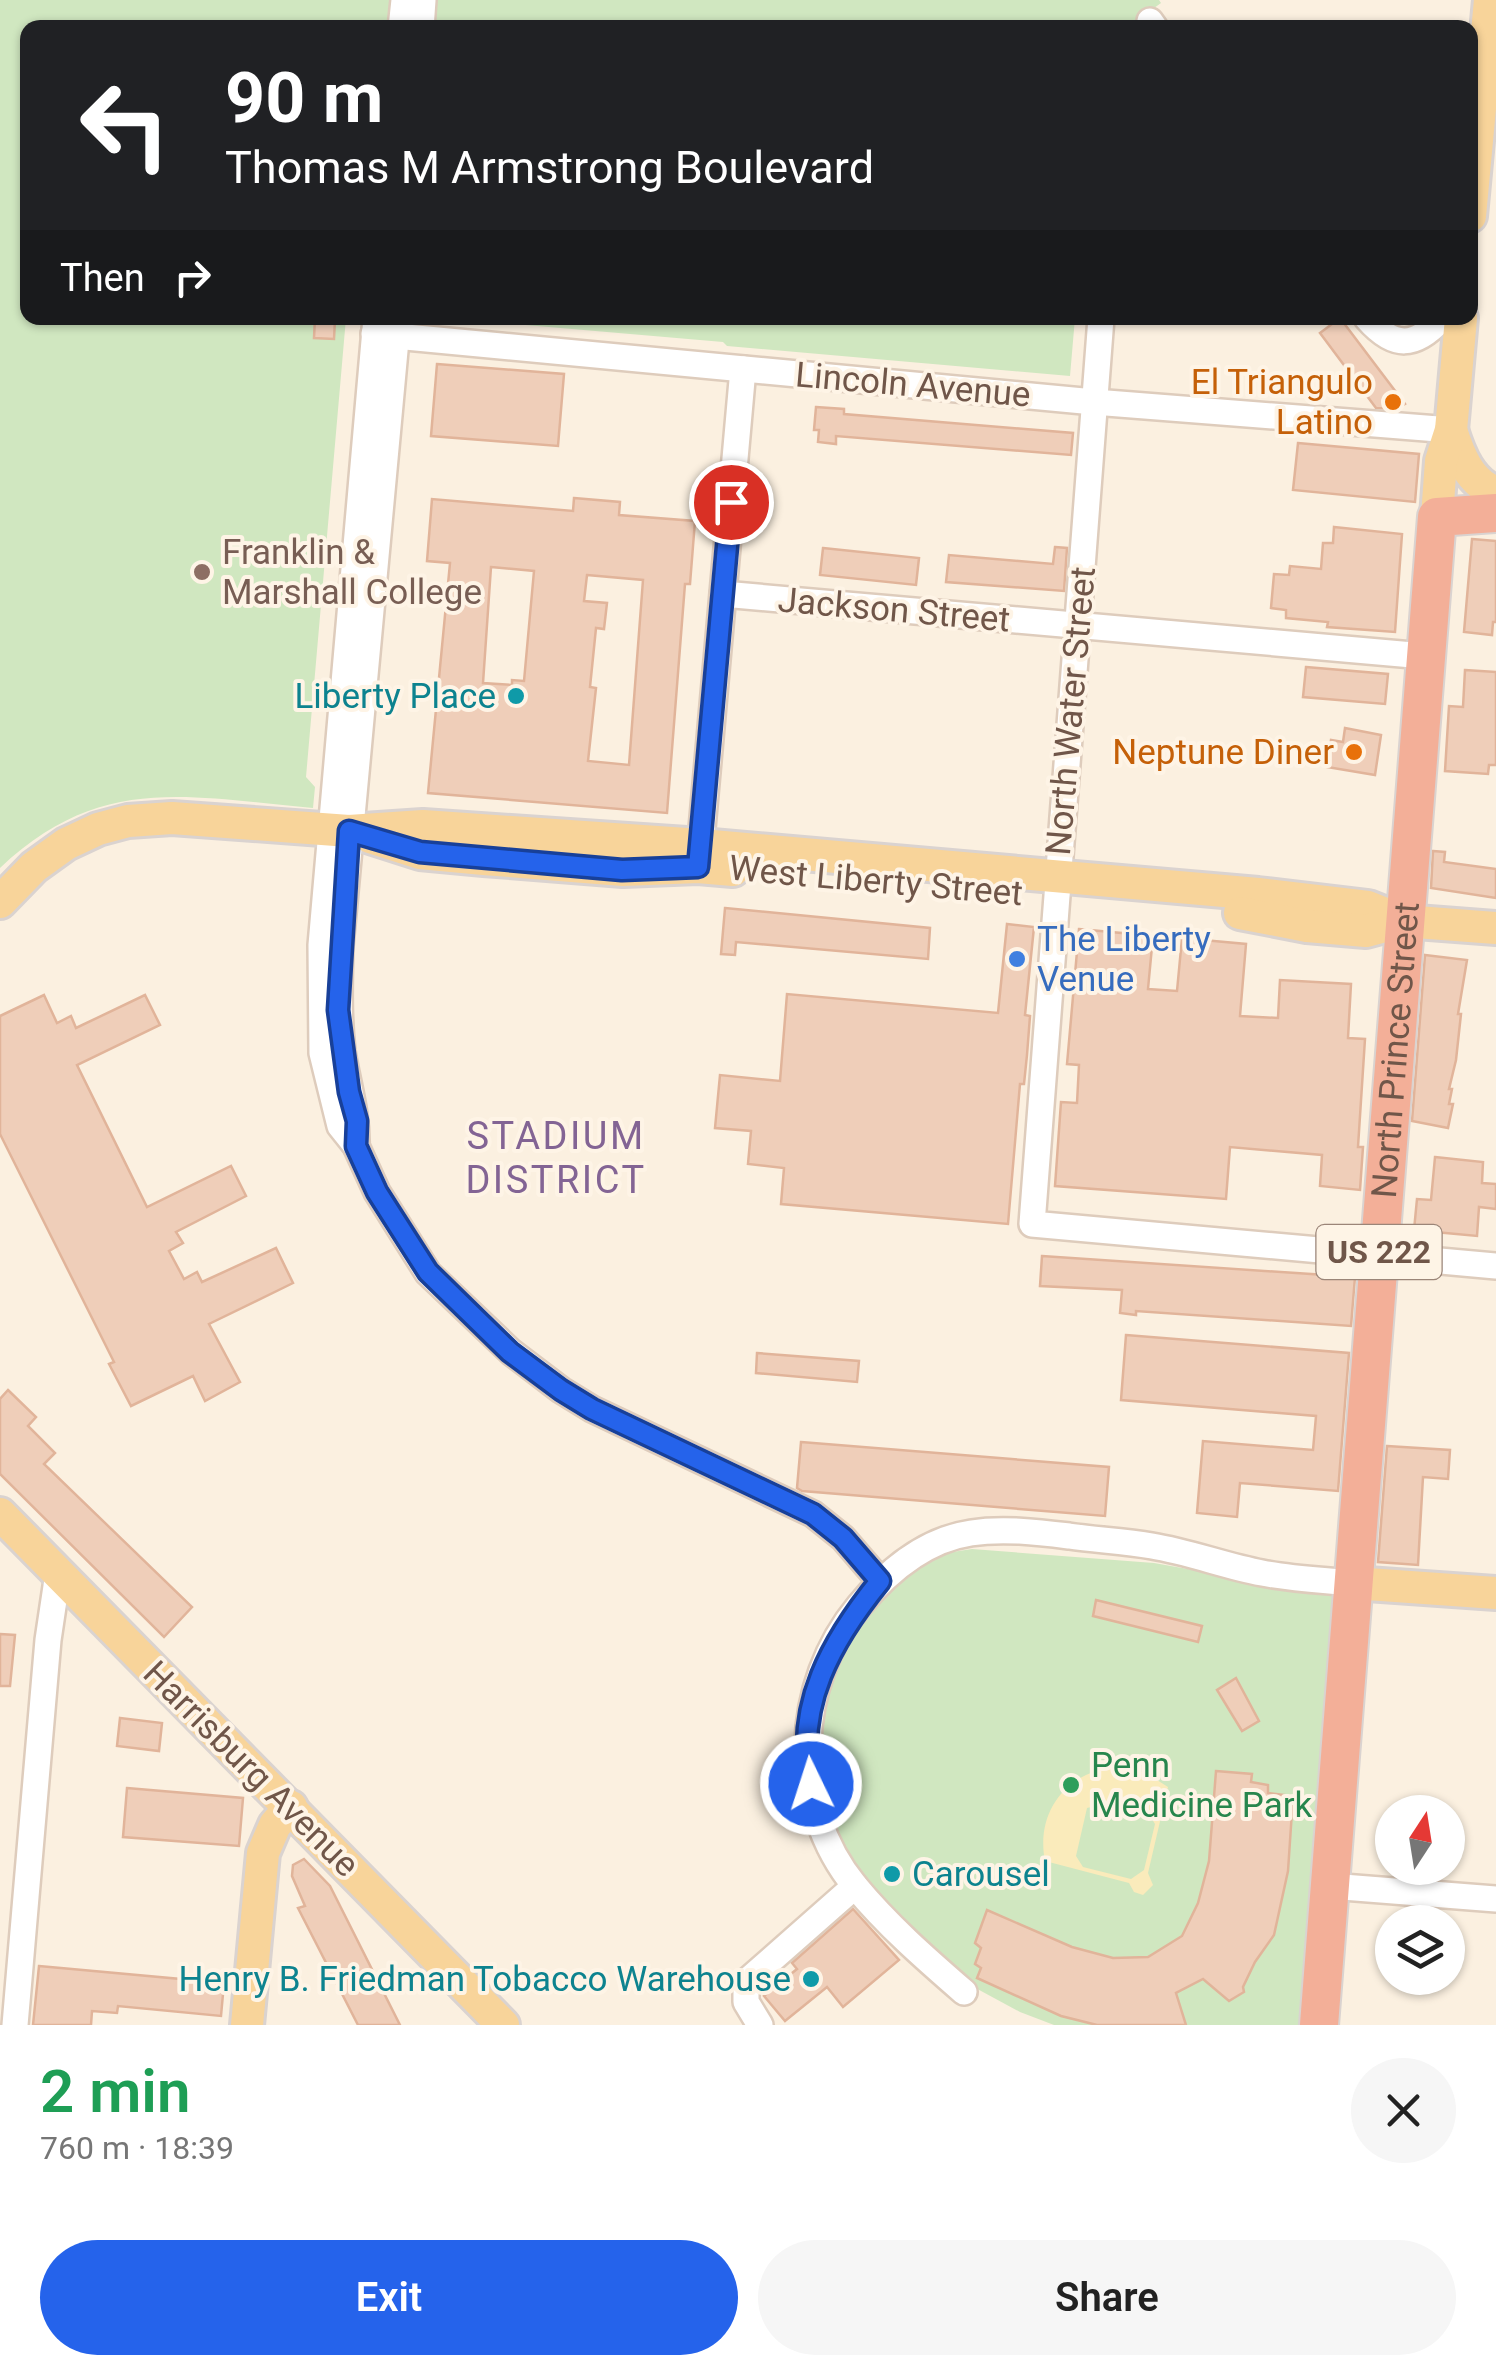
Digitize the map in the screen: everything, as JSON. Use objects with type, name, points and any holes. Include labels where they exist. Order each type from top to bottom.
[{"type":"highway","points":[[1437,517],[1496,513]]},
{"type":"highway","name":"North Prince Street","points":[[1319,2025],[1437,517]]},
{"type":"main road","points":[[1478,126],[1489,3]]},
{"type":"main road","name":"North Prince Street","points":[[1437,517],[1441,461],[1451,430],[1461,325]]},
{"type":"main road","points":[[1451,430],[1473,477],[1496,493]]},
{"type":"main road","name":"West Liberty Street","points":[[0,902],[34,867],[66,844],[98,829],[172,818],[340,831],[423,826],[699,856],[1368,907],[1403,922],[1496,928]]},
{"type":"main road","name":"Harrisburg Avenue","points":[[0,1514],[503,2025]]},
{"type":"main road","points":[[1353,1583],[1496,1593]]},
{"type":"main road","points":[[247,2025],[262,1853],[275,1824],[292,1807]]},
{"type":"street","name":"North Water Street","points":[[1101,325],[1032,1224],[1378,1256]]},
{"type":"street","points":[[1374,325],[1386,337],[1404,342],[1427,334],[1435,325]]},
{"type":"street","name":"Lincoln Avenue","points":[[386,326],[743,369],[1451,430]]},
{"type":"street","points":[[386,326],[340,831],[338,1010],[357,1121],[356,1146],[377,1192],[428,1272],[523,1362],[592,1409],[813,1514],[843,1538],[880,1581]]},
{"type":"street","points":[[699,856],[743,369]]},
{"type":"street","name":"Jackson Street","points":[[723,594],[1424,656]]},
{"type":"street","points":[[1378,1256],[1496,1266]]},
{"type":"street","points":[[964,1992],[855,1886],[827,1839],[808,1769],[811,1704],[821,1670],[854,1612],[880,1581],[935,1542],[970,1533],[1000,1531],[1154,1546],[1264,1573],[1353,1583]]},
{"type":"street","points":[[15,2025],[48,1640],[58,1573]]},
{"type":"street","points":[[760,2025],[746,2002],[746,1982],[855,1886]]},
{"type":"street","points":[[1330,1886],[1496,1899]]},
{"type":"green space","points":[[0,0],[1159,0],[1161,3],[1138,20],[20,20],[20,325],[345,325],[306,777],[315,787],[313,808],[185,797],[110,804],[74,817],[37,838],[0,868]]},
{"type":"green space","points":[[526,325],[1074,325],[1070,376],[727,346],[723,342]]},
{"type":"green space","name":"Penn Medicine Park","points":[[972,1549],[1154,1563],[1340,1596],[1307,2025],[1054,2025],[970,1985],[931,1954],[861,1877],[836,1841],[820,1801],[818,1712],[848,1634],[894,1584],[946,1553]]},
{"type":"sand","points":[[1120,1767],[1146,1773],[1168,1787],[1148,1873],[1153,1885],[1143,1895],[1134,1892],[1129,1883],[1045,1861],[1043,1842],[1051,1809],[1071,1784],[1102,1770]],"holes":[[[1100,1800],[1147,1811],[1155,1824],[1144,1870],[1131,1879],[1083,1867],[1076,1856],[1087,1808]]]},
{"type":"building","points":[[315,325],[335,325],[334,339],[314,338]]},
{"type":"building","points":[[1331,325],[1345,325],[1405,404],[1397,409],[1376,408],[1320,333]]},
{"type":"building","points":[[437,364],[564,374],[558,446],[431,436]]},
{"type":"building","points":[[816,407],[844,409],[844,414],[1073,433],[1071,455],[836,436],[836,444],[818,442],[819,430],[814,430]]},
{"type":"building","points":[[1298,443],[1419,454],[1415,502],[1293,490]]},
{"type":"building","name":"Liberty Place","points":[[574,498],[620,502],[619,515],[695,521],[690,584],[685,584],[667,813],[428,793],[450,563],[427,561],[432,499],[573,511]],"holes":[[[491,567],[534,571],[524,681],[512,680],[512,685],[483,683]],[[587,575],[643,580],[629,765],[588,761],[596,688],[590,687],[596,628],[604,629],[607,603],[584,601]]]},
{"type":"building","points":[[1334,527],[1402,534],[1395,632],[1327,627],[1328,622],[1286,618],[1286,610],[1271,608],[1274,574],[1289,575],[1290,566],[1321,569],[1323,543],[1333,543]]},
{"type":"building","points":[[1472,539],[1496,541],[1496,622],[1492,635],[1464,632]]},
{"type":"building","points":[[1055,547],[1067,548],[1064,591],[946,582],[949,555],[1053,564]]},
{"type":"building","points":[[823,548],[919,558],[916,585],[820,575]]},
{"type":"building","points":[[1306,667],[1388,674],[1385,704],[1303,697]]},
{"type":"building","points":[[1465,670],[1496,672],[1496,765],[1489,765],[1488,774],[1445,771],[1449,706],[1463,707]]},
{"type":"building","name":"Neptune Diner","points":[[1345,728],[1381,735],[1375,775],[1327,767],[1331,740],[1343,742]]},
{"type":"building","points":[[1433,851],[1445,852],[1444,862],[1496,869],[1496,898],[1431,888]]},
{"type":"building","points":[[725,908],[930,928],[928,959],[736,942],[735,955],[721,954]]},
{"type":"building","points":[[1007,924],[1034,927],[1025,1015],[1030,1016],[1027,1055],[1024,1084],[1020,1084],[1008,1224],[781,1204],[784,1168],[748,1164],[751,1131],[715,1128],[720,1075],[780,1081],[787,994],[998,1013]]},
{"type":"building","points":[[1079,929],[1153,936],[1148,989],[1177,991],[1182,938],[1246,944],[1240,1016],[1278,1018],[1280,980],[1351,984],[1348,1038],[1365,1039],[1358,1147],[1363,1147],[1360,1190],[1320,1186],[1322,1155],[1230,1147],[1226,1199],[1055,1186],[1061,1102],[1077,1103],[1079,1065],[1067,1064]]},
{"type":"building","points":[[1425,955],[1467,960],[1449,1089],[1449,1104],[1453,1104],[1448,1128],[1412,1121]]},
{"type":"building","points":[[44,995],[57,1023],[71,1016],[76,1028],[145,995],[160,1025],[77,1065],[147,1207],[231,1166],[246,1196],[176,1232],[183,1243],[169,1251],[184,1279],[197,1272],[202,1282],[276,1248],[293,1283],[209,1324],[240,1382],[205,1401],[193,1376],[131,1406],[109,1364],[114,1362],[0,1134],[0,1016]]},
{"type":"building","points":[[1435,1157],[1483,1162],[1482,1183],[1496,1184],[1496,1209],[1479,1207],[1477,1236],[1414,1230],[1417,1199],[1431,1200]]},
{"type":"building","points":[[1042,1256],[1355,1277],[1351,1326],[1120,1313],[1122,1290],[1040,1286]]},
{"type":"building","points":[[1126,1335],[1349,1353],[1338,1491],[1240,1483],[1237,1517],[1197,1513],[1203,1441],[1313,1450],[1316,1416],[1121,1400]]},
{"type":"building","points":[[757,1353],[859,1361],[857,1382],[756,1373]]},
{"type":"building","points":[[8,1390],[36,1417],[28,1426],[55,1453],[44,1464],[192,1607],[164,1637],[0,1474],[0,1399]]},
{"type":"building","points":[[801,1442],[1109,1467],[1105,1516],[802,1491],[797,1488]]},
{"type":"building","points":[[1387,1446],[1450,1450],[1448,1479],[1423,1477],[1418,1565],[1378,1562]]},
{"type":"building","points":[[1096,1600],[1202,1626],[1198,1642],[1093,1616]]},
{"type":"building","points":[[0,1634],[15,1635],[10,1686],[0,1686]]},
{"type":"building","points":[[1236,1678],[1259,1721],[1242,1731],[1217,1690]]},
{"type":"building","points":[[120,1718],[162,1723],[159,1751],[117,1746]]},
{"type":"building","points":[[1216,1771],[1252,1774],[1251,1782],[1268,1785],[1268,1793],[1293,1796],[1288,1871],[1274,1935],[1255,1962],[1244,1992],[1229,2001],[1203,1979],[1176,1993],[1186,2025],[1097,2025],[1061,2016],[977,1978],[981,1968],[975,1964],[981,1948],[975,1943],[987,1910],[1072,1947],[1113,1958],[1148,1957],[1182,1936],[1198,1903],[1209,1861]]},
{"type":"building","points":[[127,1788],[243,1798],[239,1846],[123,1837]]},
{"type":"building","points":[[304,1859],[330,1886],[400,2025],[358,2025],[298,1908],[305,1906],[292,1876],[293,1865]]},
{"type":"building","points":[[853,1909],[899,1960],[843,2007],[827,1987],[785,2021],[764,1996],[797,1969],[792,1963]]},
{"type":"building","points":[[39,1966],[224,1983],[221,2016],[118,2006],[117,2013],[92,2011],[91,2025],[33,2025]]},
{"type":"place","name":"El Triangulo Latino","points":[[1393,402]]},
{"type":"place","name":"Franklin & Marshall College","points":[[202,572]]},
{"type":"place","name":"Liberty Place","points":[[516,696]]},
{"type":"place","name":"Neptune Diner","points":[[1354,752]]},
{"type":"place","name":"The Liberty Venue","points":[[1017,959]]},
{"type":"place","name":"Penn Medicine Park","points":[[1071,1785]]},
{"type":"place","name":"Carousel","points":[[892,1874]]},
{"type":"place","name":"Henry B. Friedman Tobacco Warehouse","points":[[811,1979]]},
{"type":"district","name":"STADIUM DISTRICT","points":[[556,1158]]},
{"type":"route","points":[[731,502],[698,867],[622,870],[484,859],[420,852],[349,831],[338,1010],[357,1121],[356,1146],[377,1192],[412,1250],[450,1296],[535,1372],[592,1409],[813,1514],[843,1538],[880,1581],[854,1612],[821,1670],[807,1738],[811,1784]]}]
